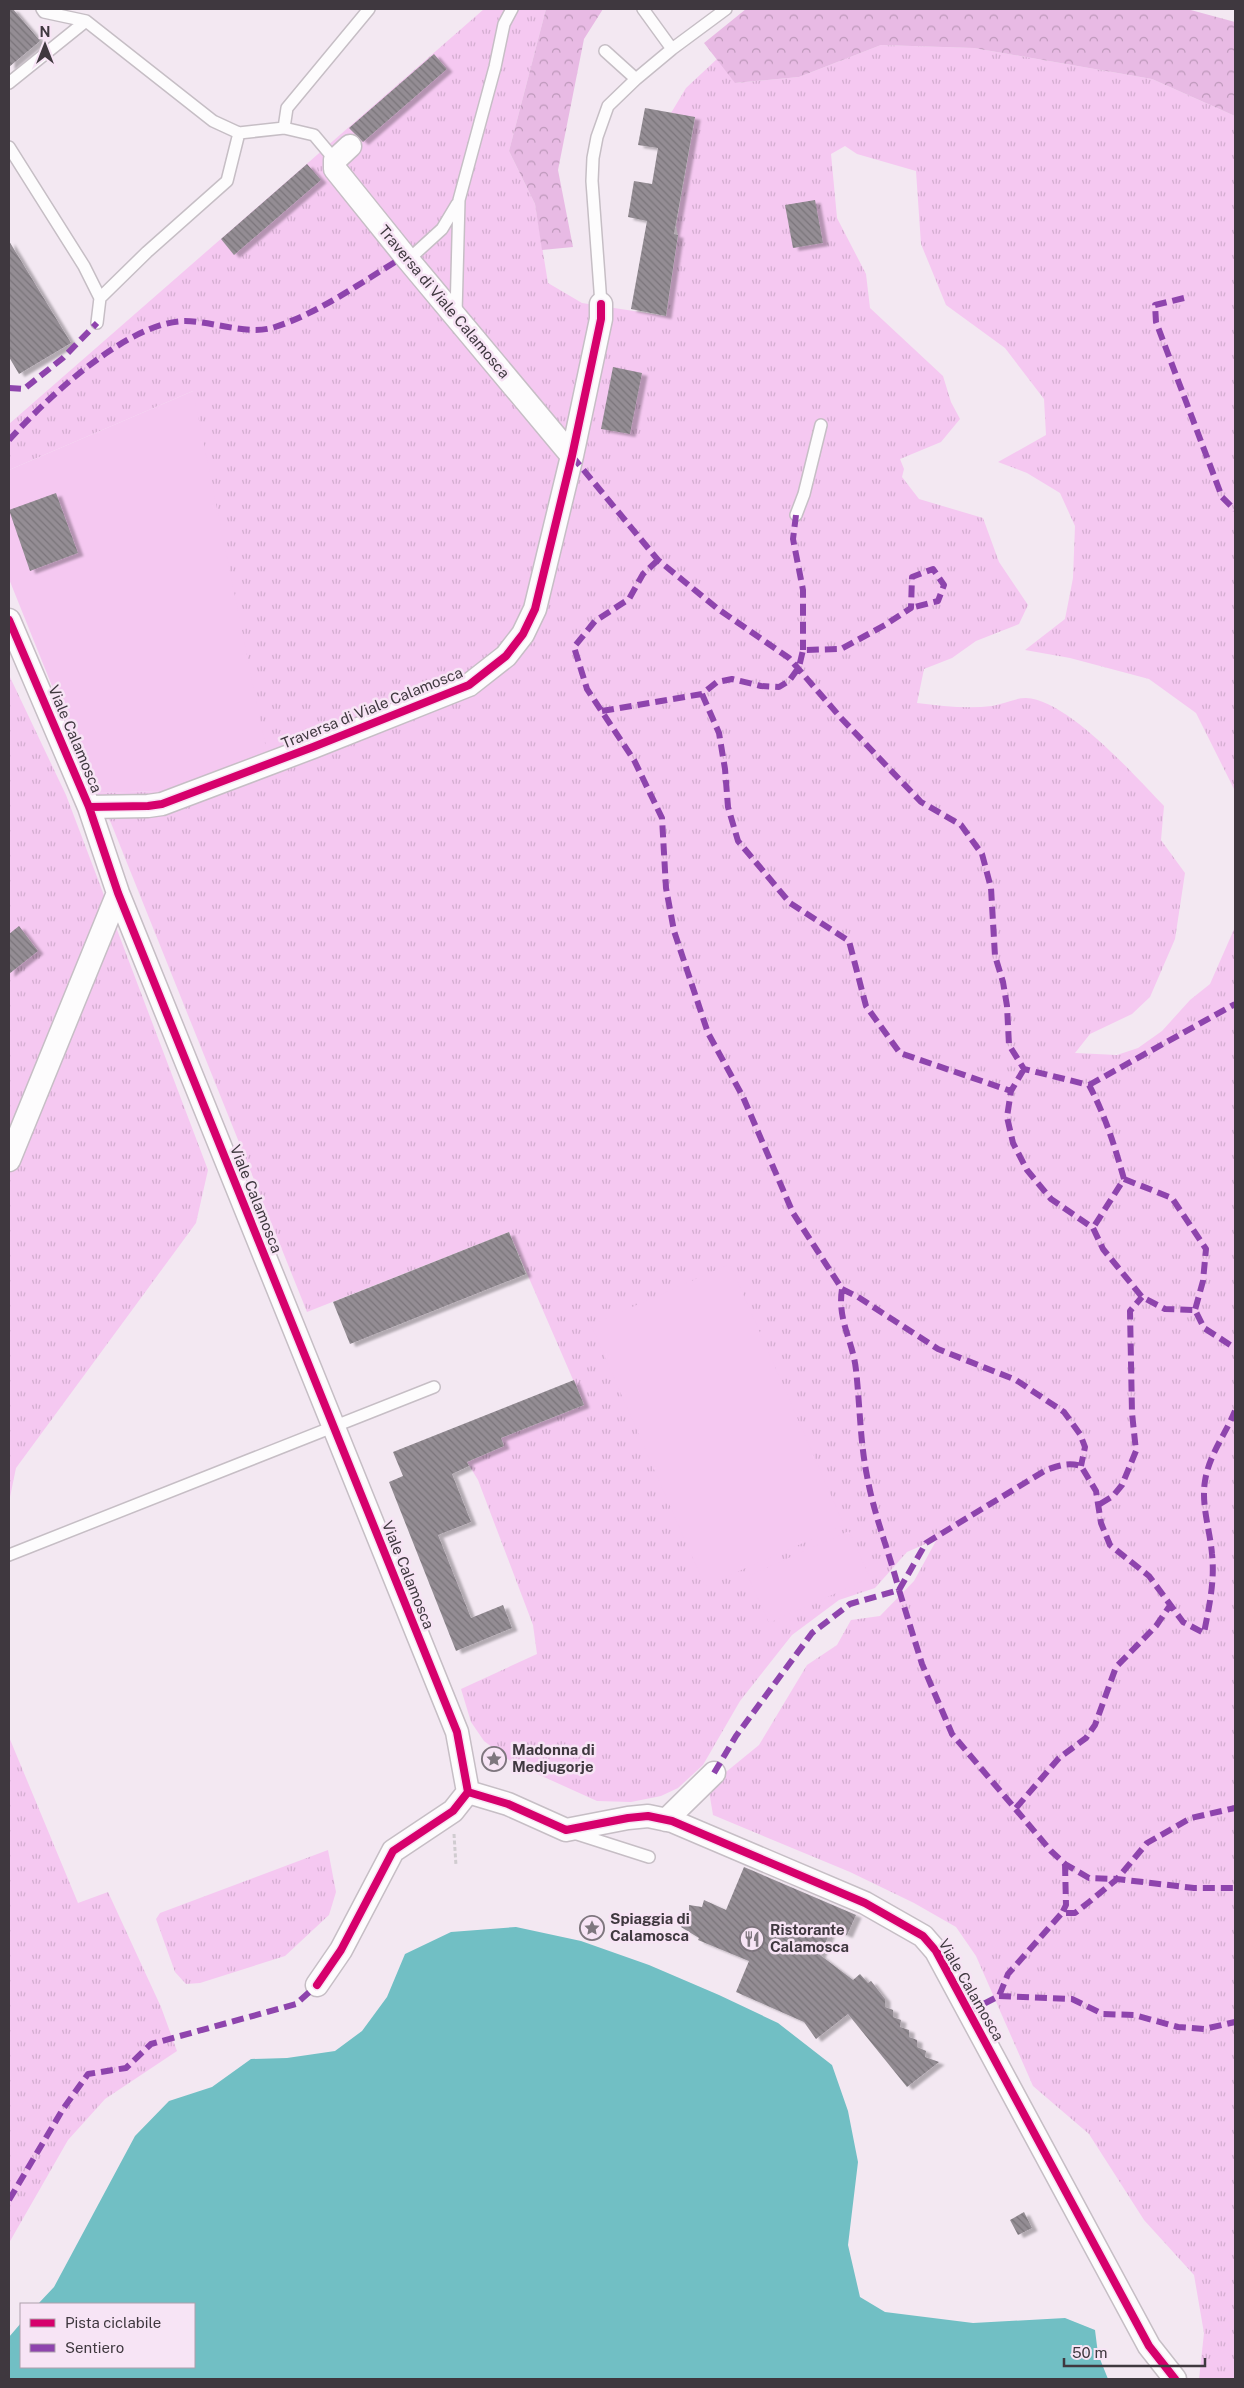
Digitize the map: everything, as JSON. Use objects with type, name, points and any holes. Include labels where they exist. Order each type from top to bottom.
[{"type":"street","name":"Traversa di Viale Calamosca","points":[[342,153],[335,168],[408,260],[572,456]]},
{"type":"street","name":"Traversa di Viale Calamosca","points":[[89,807],[162,804],[470,685],[506,656],[523,634],[535,609],[572,456],[601,319],[601,304]]},
{"type":"street","name":"Viale Calamosca","points":[[9,620],[89,807],[118,894],[457,1732],[468,1792]]},
{"type":"street","points":[[9,1160],[118,894]]},
{"type":"street","points":[[666,1820],[714,1773]]},
{"type":"street","points":[[317,1984],[341,1950],[393,1852],[453,1811],[468,1792],[508,1804],[566,1830]]},
{"type":"street","name":"Viale Calamosca","points":[[566,1830],[628,1818],[648,1816],[666,1820],[864,1903],[923,1936],[936,1951],[1149,2346],[1175,2379]]},
{"type":"lane","points":[[42,9],[44,12],[86,21],[213,121],[239,134],[284,128],[314,135],[342,153]]},
{"type":"lane","points":[[284,128],[287,108],[369,9]]},
{"type":"lane","points":[[456,318],[459,200],[495,67],[504,24],[512,9]]},
{"type":"lane","points":[[643,9],[672,49]]},
{"type":"lane","points":[[601,304],[592,181],[593,158],[597,137],[608,106],[636,79],[672,49],[726,9]]},
{"type":"lane","points":[[9,83],[86,21]]},
{"type":"lane","points":[[605,51],[636,79]]},
{"type":"lane","points":[[100,298],[147,252],[227,181],[239,134]]},
{"type":"lane","points":[[9,148],[84,266],[100,298],[97,323]]},
{"type":"lane","points":[[408,260],[442,229],[459,200]]},
{"type":"lane","points":[[796,515],[804,494],[821,425]]},
{"type":"lane","points":[[9,1555],[434,1387]]},
{"type":"lane","points":[[566,1830],[649,1857]]},
{"type":"path","points":[[453,1811],[456,1866]]},
{"type":"green space","points":[[484,9],[546,9],[509,151],[535,204],[548,283],[582,303],[666,316],[678,235],[676,226],[695,118],[671,113],[686,88],[717,59],[736,83],[799,77],[881,45],[974,48],[1152,79],[1235,116],[1235,791],[1196,713],[1149,679],[1070,658],[1025,650],[1065,619],[1073,578],[1075,526],[1060,493],[1027,473],[998,462],[1046,435],[1044,399],[1005,348],[946,305],[921,244],[916,171],[857,154],[845,146],[831,154],[837,218],[866,274],[870,308],[943,376],[951,402],[960,419],[941,442],[900,459],[904,469],[902,477],[919,499],[983,518],[999,562],[1028,605],[1019,624],[976,641],[952,658],[924,669],[917,703],[955,707],[983,707],[1026,698],[1043,702],[1061,711],[1119,759],[1164,806],[1161,840],[1185,873],[1175,939],[1150,997],[1132,1014],[1090,1034],[1075,1053],[1117,1055],[1138,1048],[1162,1031],[1190,1000],[1210,984],[1235,927],[1235,2379],[1199,2379],[1204,2333],[1194,2275],[1144,2220],[1089,2134],[1033,2086],[976,1956],[956,1927],[914,1903],[850,1872],[713,1815],[709,1791],[726,1772],[759,1745],[807,1665],[837,1645],[851,1620],[880,1616],[914,1581],[937,1539],[907,1552],[875,1588],[839,1600],[792,1635],[740,1701],[703,1765],[678,1788],[661,1796],[631,1802],[597,1801],[513,1763],[484,1741],[471,1722],[461,1689],[537,1654],[533,1625],[478,1480],[467,1462],[504,1446],[501,1438],[584,1405],[509,1232],[307,1312],[111,823],[95,793],[161,791],[193,391],[9,470],[9,424]]},
{"type":"green space","points":[[546,9],[603,9],[584,39],[558,170],[573,247],[542,250],[535,204],[509,151]]},
{"type":"green space","points":[[746,9],[1187,9],[1235,22],[1235,116],[1152,79],[974,48],[881,45],[799,77],[735,83],[704,43]]},
{"type":"green space","points":[[193,391],[267,753],[161,791],[95,793],[9,579],[9,470]]},
{"type":"green space","points":[[9,675],[66,795],[208,1170],[196,1223],[16,1468],[9,1502]]},
{"type":"green space","points":[[730,1264],[844,1525],[705,1586],[591,1325]]},
{"type":"green space","points":[[849,1531],[870,1578],[769,1623],[748,1576]]},
{"type":"green space","points":[[9,1737],[78,1903],[108,1892],[161,2007],[177,2051],[105,2099],[68,2140],[9,2243]]},
{"type":"green space","points":[[328,1850],[336,1892],[329,1915],[285,1956],[200,1983],[186,1984],[175,1972],[156,1919],[160,1913]]},
{"type":"water","points":[[516,1927],[581,1941],[649,1965],[778,2023],[832,2065],[848,2111],[858,2162],[848,2245],[860,2297],[885,2312],[973,2323],[1065,2318],[1095,2330],[1098,2354],[1108,2379],[9,2379],[9,2337],[20,2324],[20,2368],[195,2368],[195,2303],[39,2303],[54,2287],[135,2136],[169,2101],[212,2087],[251,2059],[287,2058],[335,2051],[362,2031],[387,1997],[405,1954],[451,1932]]},
{"type":"building","points":[[9,9],[13,9],[40,41],[9,67]]},
{"type":"building","points":[[434,54],[447,69],[363,142],[349,128]]},
{"type":"building","points":[[645,108],[695,117],[674,234],[678,235],[666,316],[631,309],[647,221],[628,217],[634,181],[652,184],[658,148],[638,145]]},
{"type":"building","points":[[307,164],[321,180],[234,255],[221,239]]},
{"type":"building","points":[[815,200],[823,243],[793,248],[785,205]]},
{"type":"building","points":[[9,241],[71,343],[19,374],[9,357]]},
{"type":"building","points":[[613,367],[642,373],[630,434],[601,429]]},
{"type":"building","points":[[56,493],[78,553],[30,571],[9,510]]},
{"type":"building","points":[[19,926],[38,951],[9,974],[9,934]]},
{"type":"building","points":[[509,1232],[526,1274],[350,1344],[333,1302]]},
{"type":"building","points":[[574,1380],[584,1405],[501,1438],[504,1446],[467,1462],[469,1466],[452,1474],[471,1522],[438,1535],[471,1618],[503,1605],[512,1628],[456,1651],[389,1482],[403,1476],[393,1452]]},
{"type":"building","points":[[744,1867],[856,1915],[847,1935],[832,1928],[820,1955],[853,1980],[860,1974],[868,1983],[871,1981],[885,1999],[885,2007],[893,2010],[893,2017],[901,2020],[900,2027],[909,2030],[909,2037],[917,2040],[917,2047],[926,2051],[925,2057],[939,2062],[907,2087],[848,2014],[816,2039],[804,2022],[736,1992],[749,1961],[698,1940],[699,1938],[681,1927],[680,1921],[682,1914],[689,1911],[689,1905],[702,1907],[704,1900],[726,1910]]},
{"type":"building","points":[[1024,2212],[1032,2228],[1018,2235],[1010,2220]]},
{"type":"marked path","points":[[9,440],[44,404],[89,366],[138,334],[162,325],[185,321],[254,330],[275,327],[325,305],[405,256]]},
{"type":"marked path","points":[[1184,298],[1155,305],[1156,322],[1222,497],[1235,510]]},
{"type":"marked path","points":[[9,388],[24,389],[63,358],[97,323]]},
{"type":"marked path","points":[[572,456],[658,560],[718,609],[789,658],[841,718],[921,802],[961,825],[982,854],[991,888],[995,956],[1003,982],[1007,1006],[1009,1045],[1024,1069],[1089,1085],[1105,1119],[1121,1167],[1124,1179],[1093,1228]]},
{"type":"marked path","points":[[796,515],[793,539],[803,590],[803,650]]},
{"type":"marked path","points":[[658,560],[643,574],[629,599],[595,621],[574,647],[587,689],[634,760],[662,818],[666,888],[674,931],[708,1033],[743,1097],[793,1213],[842,1289],[843,1321],[856,1370],[861,1437],[867,1476],[899,1590]]},
{"type":"marked path","points":[[602,711],[702,694],[717,682],[732,679],[761,686],[779,687],[789,681],[799,667],[803,650],[841,649],[885,625],[911,608],[912,577],[933,569],[944,585],[938,601],[911,608]]},
{"type":"marked path","points":[[702,694],[719,733],[725,769],[728,807],[738,841],[790,903],[849,941],[866,1006],[900,1053],[1011,1091]]},
{"type":"marked path","points":[[1089,1085],[1235,1004]]},
{"type":"marked path","points":[[1024,1069],[1011,1091],[1007,1117],[1013,1143],[1027,1170],[1051,1199],[1093,1228],[1103,1249],[1142,1297],[1165,1309],[1195,1310],[1204,1328],[1235,1348]]},
{"type":"marked path","points":[[1124,1179],[1172,1198],[1206,1249],[1203,1281],[1195,1310]]},
{"type":"marked path","points":[[842,1289],[858,1297],[938,1349],[1016,1380],[1064,1412],[1080,1434],[1085,1447],[1081,1466]]},
{"type":"marked path","points":[[1100,1504],[1113,1496],[1122,1485],[1136,1451],[1132,1413],[1130,1311],[1142,1297]]},
{"type":"marked path","points":[[899,1590],[926,1543],[1046,1470],[1072,1464],[1081,1466],[1096,1491],[1101,1523],[1110,1545],[1149,1576],[1183,1622],[1204,1633],[1213,1574],[1204,1499],[1205,1481],[1210,1462],[1235,1411]]},
{"type":"marked path","points":[[714,1773],[736,1736],[812,1633],[850,1604],[899,1590],[922,1664],[952,1734],[1051,1851],[1065,1864],[1089,1878],[1117,1879],[1194,1888],[1235,1888]]},
{"type":"marked path","points":[[1016,1808],[1059,1758],[1086,1738],[1095,1725],[1116,1667],[1156,1626],[1171,1604]]},
{"type":"marked path","points":[[1065,1864],[1066,1905],[1062,1913],[1075,1913],[1117,1879],[1147,1843],[1191,1818],[1235,1808]]},
{"type":"marked path","points":[[968,2012],[999,1996],[1008,1974],[1062,1913]]},
{"type":"marked path","points":[[9,2200],[63,2109],[88,2074],[126,2068],[151,2044],[296,2004],[317,1985]]},
{"type":"marked path","points":[[999,1996],[1072,1999],[1103,2014],[1134,2015],[1178,2027],[1204,2029],[1235,2022]]},
{"type":"cycle path","points":[[89,807],[162,804],[469,685],[506,656],[523,634],[535,609],[572,456],[601,319],[601,304]]},
{"type":"cycle path","points":[[9,620],[89,807],[118,893],[457,1732],[468,1792],[453,1811],[393,1851],[341,1950],[317,1985]]},
{"type":"cycle path","points":[[468,1792],[508,1804],[566,1830],[648,1816],[672,1821],[865,1903],[923,1936],[936,1951],[1149,2346],[1175,2379]]},
{"type":"place","name":"Madonna di Medjugorje","points":[[494,1759]]},
{"type":"place","name":"Spiaggia di Calamosca","points":[[592,1928]]},
{"type":"place","name":"Ristorante Calamosca","points":[[752,1939]]}]
